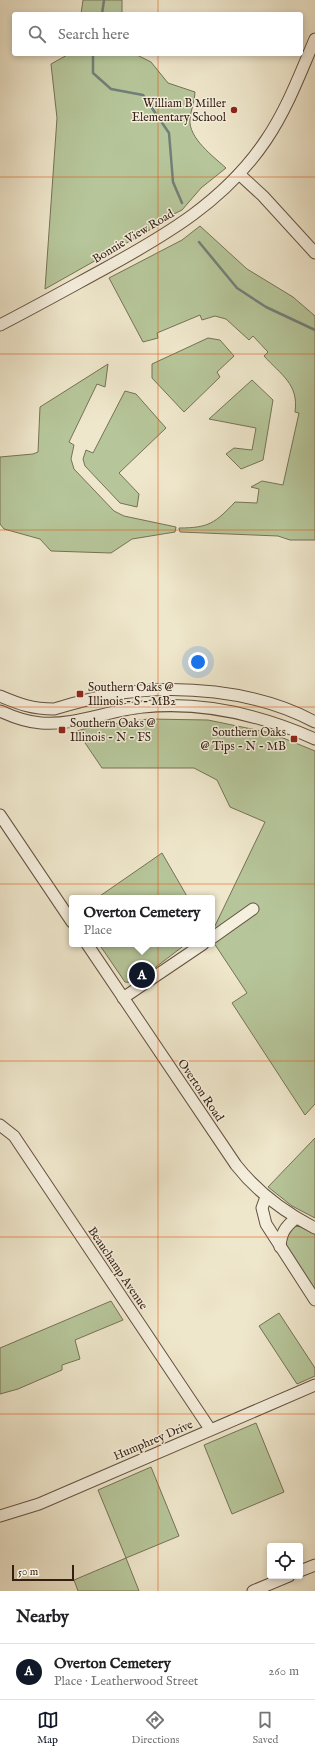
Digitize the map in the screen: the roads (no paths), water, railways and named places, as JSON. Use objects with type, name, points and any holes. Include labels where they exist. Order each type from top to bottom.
[{"type":"street","name":"Bonnie View Road","points":[[0,325],[167,234],[218,195],[239,174],[265,141],[283,112],[315,39]]},
{"type":"street","points":[[239,174],[263,196],[315,253]]},
{"type":"street","points":[[0,696],[28,707],[47,709],[109,695],[163,689],[215,693],[268,704],[306,717],[315,722]]},
{"type":"street","points":[[263,719],[268,704]]},
{"type":"street","points":[[0,711],[18,719],[47,724],[118,710],[144,707],[200,707],[240,713],[263,719],[315,740]]},
{"type":"street","points":[[47,709],[47,724]]},
{"type":"street","points":[[0,815],[69,918]]},
{"type":"street","points":[[215,936],[253,909]]},
{"type":"street","name":"Overton Road","points":[[89,947],[236,1165],[248,1180],[266,1197],[296,1218],[315,1228]]},
{"type":"street","points":[[123,998],[199,947]]},
{"type":"street","name":"Beauchamp Avenue","points":[[0,1124],[14,1136],[210,1429]]},
{"type":"street","points":[[266,1197],[262,1208],[263,1217],[266,1224],[315,1300]]},
{"type":"street","points":[[280,1247],[281,1235],[285,1228],[296,1218]]},
{"type":"street","name":"Humphrey Drive","points":[[0,1516],[39,1504],[315,1385]]},
{"type":"street","points":[[303,1570],[315,1565]]},
{"type":"street","points":[[253,1591],[282,1579]]},
{"type":"waterway","points":[[102,12],[104,0]]},
{"type":"waterway","points":[[93,56],[93,73],[111,89],[143,95],[169,133],[173,182],[182,203]]},
{"type":"waterway","points":[[199,242],[237,288],[266,307],[315,330]]},
{"type":"place","name":"William B Miller Elementary School","points":[[234,110]]},
{"type":"place","name":"Southern Oaks @ Illinois - S - MB2","points":[[80,694]]},
{"type":"place","name":"Southern Oaks @ Illinois - N - FS","points":[[62,730]]},
{"type":"place","name":"Southern Oaks @ Tips - N - MB","points":[[294,739]]},
{"type":"place","name":"Overton Cemetery","points":[[142,975]]}]
